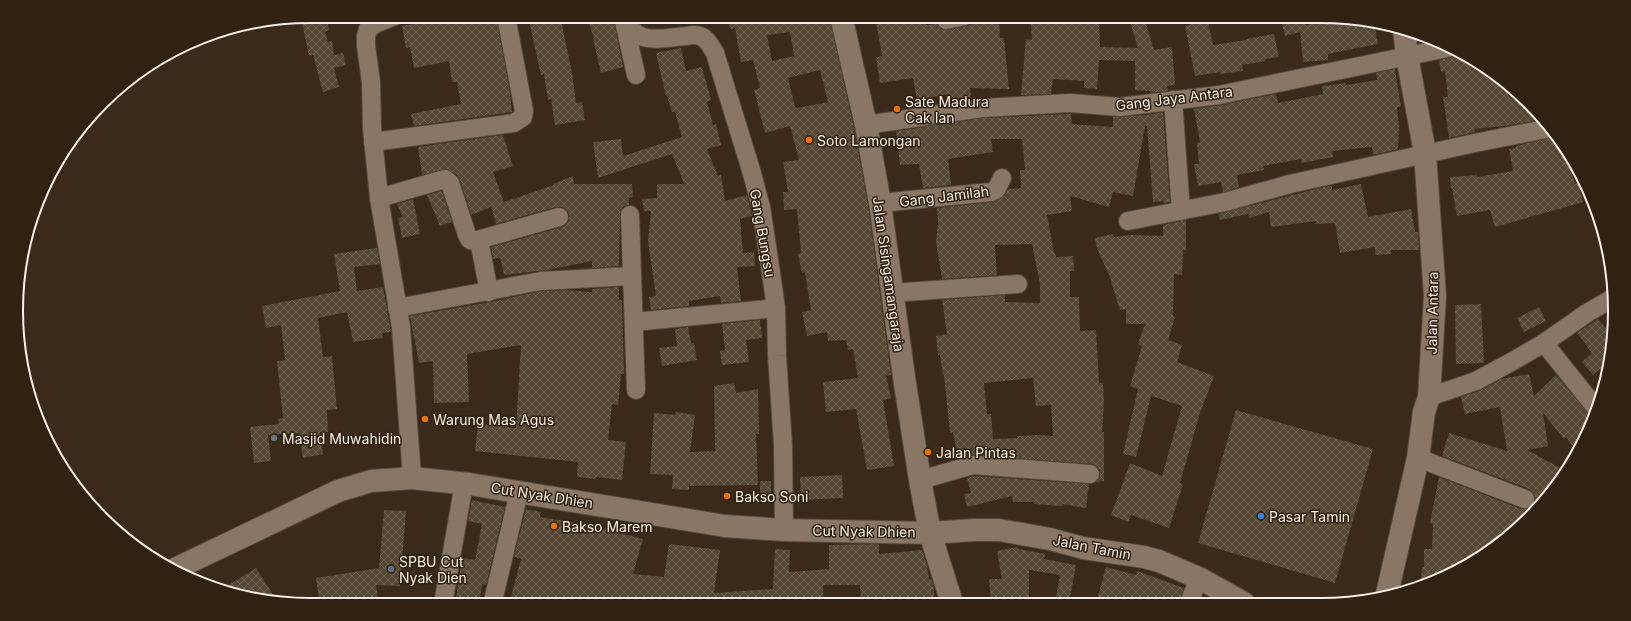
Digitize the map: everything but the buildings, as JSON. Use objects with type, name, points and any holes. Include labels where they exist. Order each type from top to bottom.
[{"type":"main road","name":"Jalan Sisingamangaraja","points":[[843,23],[866,125],[880,203],[920,480],[930,533],[950,598]]},
{"type":"main road","name":"Jalan Antara","points":[[1388,590],[1418,458],[1424,412],[1429,397],[1435,296],[1425,154],[1407,56],[1405,36]]},
{"type":"main road","name":"Cut Nyak Dhien","points":[[180,566],[338,491],[371,481],[412,478],[464,483],[725,526],[784,530],[930,533]]},
{"type":"main road","name":"Jalan Tamin","points":[[930,533],[999,530],[1050,539],[1083,548],[1144,557],[1159,561],[1199,578],[1235,598]]},
{"type":"street","points":[[378,23],[368,29],[366,36],[371,82],[373,142],[379,198],[401,327],[412,478]]},
{"type":"street","points":[[373,142],[514,123],[523,117],[524,111],[507,23]]},
{"type":"street","points":[[624,23],[636,75]]},
{"type":"street","name":"Gang Bungsu","points":[[627,23],[632,32],[640,37],[651,39],[696,35],[707,41],[715,53],[761,207],[776,308],[777,356],[783,445],[784,530]]},
{"type":"street","name":"Gang Jaya Antara","points":[[866,125],[982,108],[1070,103],[1120,107],[1219,95],[1440,49]]},
{"type":"street","points":[[1174,100],[1181,210]]},
{"type":"street","points":[[1128,221],[1225,202],[1290,184],[1544,129]]},
{"type":"street","name":"Gang Jamilah","points":[[880,203],[991,192],[996,190],[1002,178]]},
{"type":"street","points":[[379,198],[445,179],[448,180],[466,235],[470,240],[474,241],[559,217]]},
{"type":"street","points":[[630,215],[636,390]]},
{"type":"street","points":[[478,240],[489,292]]},
{"type":"street","points":[[397,308],[489,292],[541,281],[632,276]]},
{"type":"street","points":[[892,292],[1018,284]]},
{"type":"street","points":[[1429,397],[1476,381],[1544,343],[1587,313],[1608,301]]},
{"type":"street","points":[[634,322],[776,308]]},
{"type":"street","points":[[1544,343],[1593,404]]},
{"type":"street","points":[[1418,458],[1525,499]]},
{"type":"street","points":[[920,480],[973,465],[1090,474]]},
{"type":"street","points":[[443,598],[464,483]]},
{"type":"street","points":[[494,598],[519,492]]},
{"type":"street","points":[[1191,598],[1199,578]]},
{"type":"place","name":"Sate Madura Cak Ian","points":[[897,109]]},
{"type":"place","name":"Soto Lamongan","points":[[809,140]]},
{"type":"place","name":"Warung Mas Agus","points":[[425,419]]},
{"type":"place","name":"Masjid Muwahidin","points":[[274,438]]},
{"type":"place","name":"Jalan Pintas","points":[[928,452]]},
{"type":"place","name":"Bakso Soni","points":[[727,496]]},
{"type":"place","name":"Pasar Tamin","points":[[1261,516]]},
{"type":"place","name":"Bakso Marem","points":[[554,526]]},
{"type":"place","name":"SPBU Cut Nyak Dien","points":[[391,569]]}]
